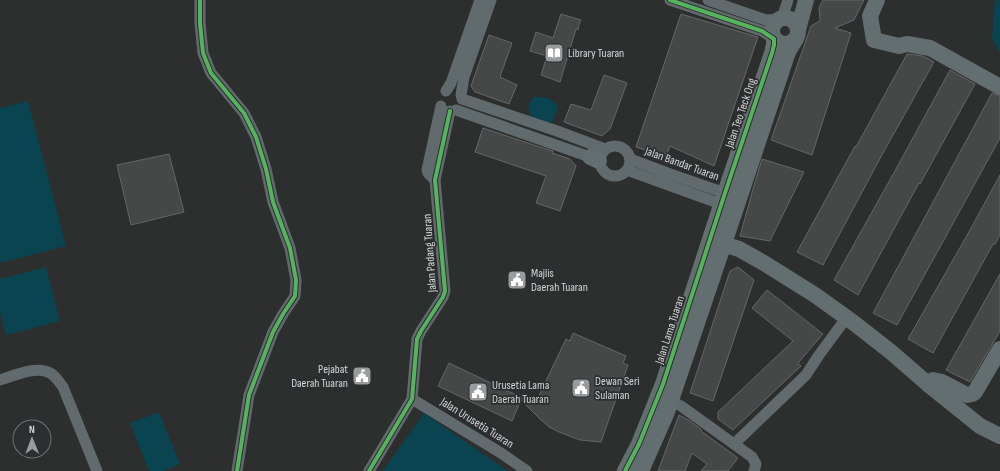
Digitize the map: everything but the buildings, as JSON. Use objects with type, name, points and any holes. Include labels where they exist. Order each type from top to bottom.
[{"type":"street","points":[[200,0],[200,23],[203,53],[211,72],[244,113],[256,137],[266,169],[273,202],[290,248],[296,280],[295,296],[273,332],[249,395],[237,471]]},
{"type":"street","points":[[480,0],[451,83],[441,96],[440,102],[449,109],[598,156]]},
{"type":"street","points":[[449,109],[461,106],[464,77],[491,0]]},
{"type":"street","points":[[670,0],[762,31],[778,43],[786,44],[792,43],[788,25],[788,0]]},
{"type":"street","points":[[708,0],[766,20],[788,25]]},
{"type":"street","points":[[788,25],[796,10],[805,0]]},
{"type":"street","points":[[877,0],[870,16],[874,40],[899,46],[907,44],[930,48],[1000,88]]},
{"type":"street","name":"Jalan Teo Teck Ong","points":[[774,23],[788,25],[787,55],[731,199],[774,45],[772,29],[774,23]]},
{"type":"street","points":[[446,90],[452,89],[459,92],[462,97],[557,131],[598,156],[600,166],[607,174],[617,176],[622,174],[629,167],[630,159],[628,152],[620,146],[610,146],[598,156]]},
{"type":"street","name":"Jalan Padang Tuaran","points":[[369,471],[412,398],[417,340],[445,291],[434,180],[449,109]]},
{"type":"street","name":"Jalan Bandar Tuaran","points":[[630,159],[731,199]]},
{"type":"street","name":"Jalan Bandar Tuaran","points":[[627,170],[731,199]]},
{"type":"street","points":[[731,199],[717,242],[739,249],[815,295],[847,317],[980,426],[1000,436]]},
{"type":"street","points":[[731,199],[734,242],[739,249]]},
{"type":"street","name":"Jalan Lama Tuaran","points":[[641,471],[667,412],[717,242]]},
{"type":"street","name":"Jalan Lama Tuaran","points":[[625,471],[639,444],[717,242]]},
{"type":"street","points":[[734,444],[806,376],[818,355],[847,317]]},
{"type":"street","points":[[929,385],[933,380],[942,382],[967,395],[972,394],[975,392],[1000,348]]},
{"type":"street","points":[[0,380],[39,369],[50,372],[63,388],[97,471]]},
{"type":"street","name":"Jalan Urusetia Tuaran","points":[[412,398],[501,453],[527,471]]},
{"type":"street","points":[[670,401],[681,406],[755,460],[756,464],[754,471]]},
{"type":"shaded area","points":[[995,0],[1000,0],[1000,53],[992,39]]},
{"type":"shaded area","points":[[534,97],[548,98],[558,107],[553,121],[547,123],[533,118],[528,110],[530,101]]},
{"type":"shaded area","points":[[28,101],[66,246],[0,263],[0,108]]},
{"type":"shaded area","points":[[46,267],[60,321],[6,335],[0,312],[0,279]]},
{"type":"shaded area","points":[[159,412],[180,464],[163,471],[149,471],[130,423]]},
{"type":"shaded area","points":[[424,413],[508,471],[383,471]]},
{"type":"cycle path","points":[[200,0],[200,23],[203,53],[211,73],[244,113],[256,137],[266,169],[273,202],[290,248],[296,280],[295,296],[273,332],[249,395],[237,471]]},
{"type":"cycle path","points":[[625,471],[639,444],[663,384],[774,45],[774,39],[762,31],[670,0]]},
{"type":"cycle path","points":[[369,471],[412,399],[417,339],[443,297],[445,291],[435,180],[450,111]]},
{"type":"place","name":"Library Tuaran","points":[[554,53]]},
{"type":"place","name":"Majlis Daerah Tuaran","points":[[517,280]]},
{"type":"place","name":"Pejabat Daerah Tuaran","points":[[362,376]]},
{"type":"place","name":"Dewan Seri Sulaman","points":[[581,388]]},
{"type":"place","name":"Urusetia Lama Daerah Tuaran","points":[[478,392]]}]
